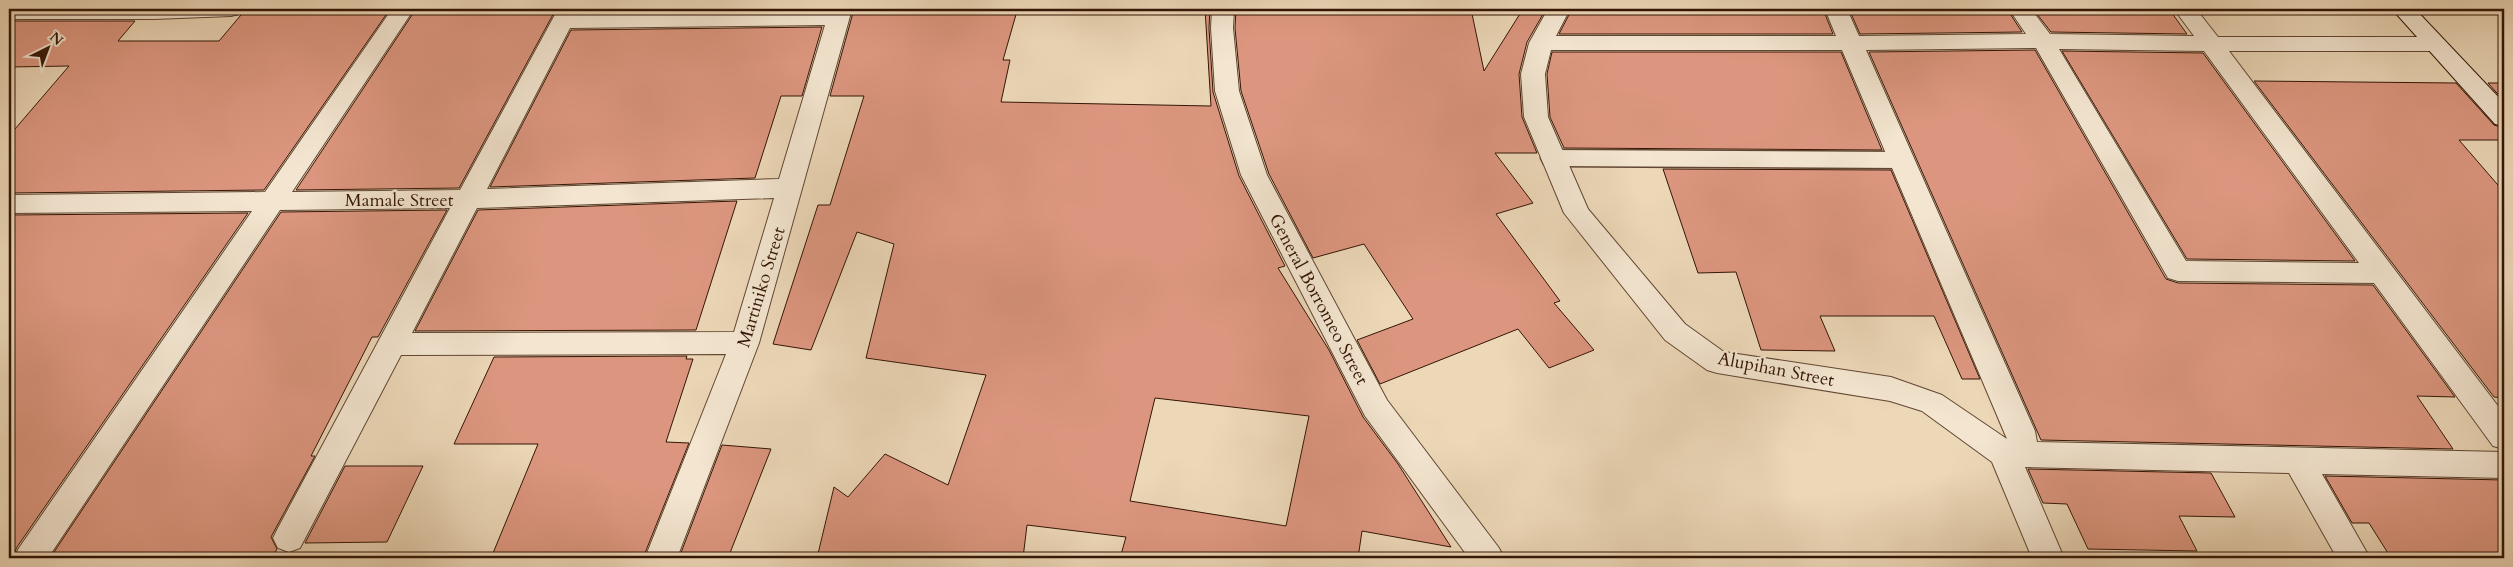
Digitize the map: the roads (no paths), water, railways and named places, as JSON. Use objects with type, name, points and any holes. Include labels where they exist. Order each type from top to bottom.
[{"type":"street","points":[[9,12],[154,12],[231,9]]},
{"type":"street","points":[[30,558],[403,9]]},
{"type":"street","name":"General Borromeo Street","points":[[1223,9],[1222,28],[1227,91],[1254,175],[1376,408],[1488,558]]},
{"type":"street","name":"Alupihan Street","points":[[1559,9],[1542,43],[1533,74],[1536,117],[1577,213],[1675,332],[1717,362],[1892,389],[1932,403],[2012,454]]},
{"type":"street","points":[[1836,9],[1849,43],[2020,431],[2022,439],[2012,454]]},
{"type":"street","points":[[2020,9],[2043,41],[2178,271],[2382,273]]},
{"type":"street","points":[[2185,9],[2504,437]]},
{"type":"street","points":[[2403,9],[2504,118]]},
{"type":"street","points":[[289,538],[566,15],[840,13]]},
{"type":"street","name":"Martiniko Street","points":[[661,558],[745,343],[840,13]]},
{"type":"street","points":[[1542,43],[2043,41],[2211,44],[2434,44]]},
{"type":"street","name":"Mamale Street","points":[[9,204],[469,199],[790,188]]},
{"type":"street","points":[[393,344],[745,343]]},
{"type":"street","points":[[2012,454],[2299,462],[2504,465]]},
{"type":"street","points":[[2012,454],[2048,558]]},
{"type":"street","points":[[2299,462],[2354,558]]},
{"type":"lane","points":[[1552,158],[1902,160]]}]
